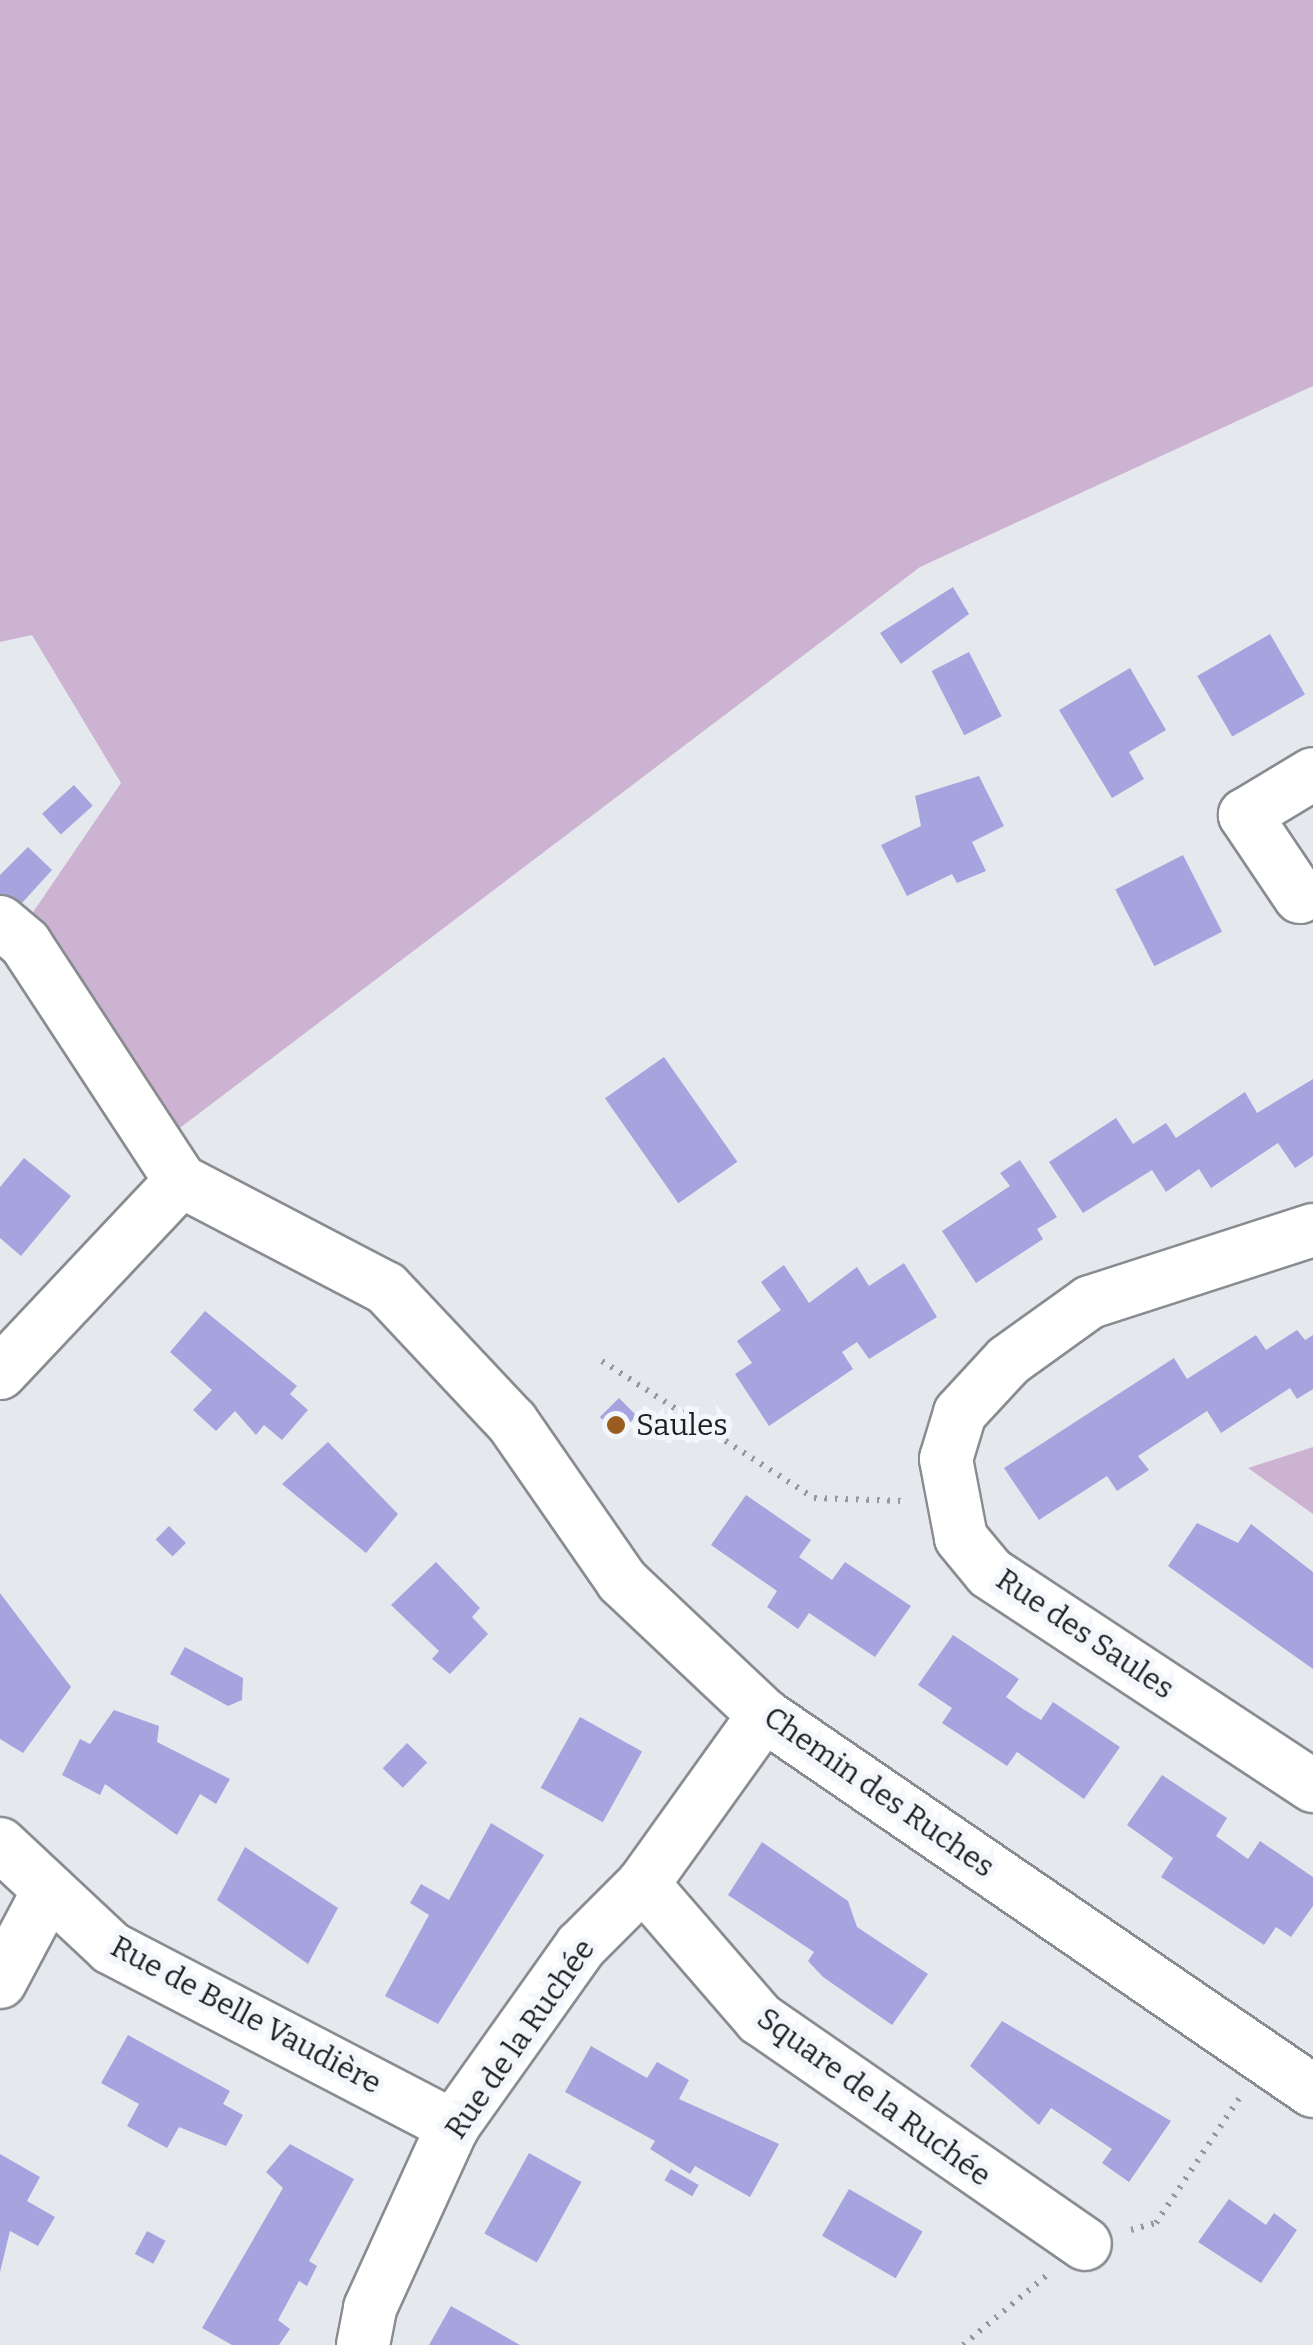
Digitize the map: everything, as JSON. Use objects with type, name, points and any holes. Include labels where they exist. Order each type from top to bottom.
[{"type":"street","points":[[1300,897],[1245,815],[1313,774]]},
{"type":"street","points":[[0,922],[25,944],[181,1181],[0,1373]]},
{"type":"street","name":"Chemin des Ruches","points":[[181,1181],[386,1288],[512,1422],[622,1581],[764,1715],[1313,2091]]},
{"type":"street","name":"Rue des Saules","points":[[1313,1230],[1090,1302],[1008,1361],[960,1413],[946,1459],[950,1503],[962,1538],[990,1573],[1313,1786]]},
{"type":"street","name":"Rue de la Ruchée","points":[[364,2345],[370,2308],[453,2126],[581,1946],[643,1884],[764,1715]]},
{"type":"street","name":"Rue de Belle Vaudière","points":[[0,1844],[111,1948],[453,2126]]},
{"type":"street","name":"Square de la Ruchée","points":[[643,1884],[760,2019],[1085,2244]]},
{"type":"street","points":[[0,1982],[50,1890]]},
{"type":"path","points":[[602,1361],[814,1498],[950,1503]]},
{"type":"path","points":[[963,2345],[1085,2244],[1156,2223],[1266,2058]]},
{"type":"shaded area","points":[[0,0],[1313,0],[1313,386],[920,567],[172,1134],[27,921],[121,783],[32,635],[0,642]]},
{"type":"shaded area","points":[[1313,1447],[1313,1514],[1248,1468]]},
{"type":"building","points":[[953,587],[969,614],[901,664],[880,633]]},
{"type":"building","points":[[1270,634],[1305,695],[1232,737],[1197,676]]},
{"type":"building","points":[[969,652],[1002,716],[964,735],[932,671]]},
{"type":"building","points":[[1130,668],[1166,730],[1129,752],[1144,779],[1112,798],[1059,710]]},
{"type":"building","points":[[979,776],[1004,826],[972,842],[986,871],[957,883],[952,874],[907,896],[881,845],[921,826],[915,796]]},
{"type":"building","points":[[74,785],[93,806],[61,835],[42,814]]},
{"type":"building","points":[[28,847],[52,870],[12,914],[0,902],[0,875]]},
{"type":"building","points":[[1183,855],[1222,932],[1154,966],[1115,890]]},
{"type":"building","points":[[664,1057],[737,1162],[678,1203],[605,1098]]},
{"type":"building","points":[[1313,1079],[1313,1156],[1295,1168],[1278,1143],[1211,1188],[1199,1169],[1166,1192],[1152,1170],[1083,1213],[1049,1162],[1116,1118],[1133,1144],[1166,1123],[1176,1138],[1245,1092],[1257,1113]]},
{"type":"building","points":[[24,1158],[71,1196],[21,1256],[0,1238],[0,1187]]},
{"type":"building","points":[[1020,1160],[1057,1217],[1037,1229],[1043,1239],[976,1283],[942,1231],[1010,1186],[1000,1173]]},
{"type":"building","points":[[904,1263],[937,1317],[869,1359],[857,1342],[842,1352],[853,1369],[769,1426],[735,1374],[752,1363],[737,1341],[781,1310],[761,1282],[784,1265],[809,1303],[857,1267],[869,1286]]},
{"type":"building","points":[[205,1311],[297,1386],[290,1394],[308,1410],[282,1440],[264,1425],[256,1435],[235,1411],[216,1431],[193,1410],[212,1390],[170,1352]]},
{"type":"building","points":[[1297,1330],[1305,1340],[1313,1335],[1313,1389],[1297,1399],[1290,1388],[1221,1433],[1207,1411],[1138,1456],[1149,1470],[1117,1491],[1107,1476],[1039,1520],[1004,1468],[1174,1358],[1187,1379],[1256,1335],[1266,1350]]},
{"type":"building","name":"Saules","points":[[619,1398],[637,1416],[618,1435],[600,1417]]},
{"type":"building","points":[[328,1442],[398,1514],[366,1553],[282,1484]]},
{"type":"building","points":[[746,1495],[811,1540],[799,1557],[832,1580],[845,1562],[911,1606],[875,1657],[809,1613],[798,1629],[767,1607],[777,1591],[711,1545]]},
{"type":"building","points":[[1197,1523],[1238,1543],[1251,1524],[1313,1572],[1313,1669],[1168,1566]]},
{"type":"building","points":[[169,1526],[186,1543],[173,1556],[156,1539]]},
{"type":"building","points":[[436,1562],[480,1608],[472,1617],[488,1634],[450,1674],[432,1659],[439,1651],[391,1605]]},
{"type":"building","points":[[0,1593],[71,1687],[23,1753],[0,1739]]},
{"type":"building","points":[[953,1635],[1019,1679],[1006,1697],[1023,1709],[1041,1720],[1053,1702],[1120,1747],[1084,1799],[1017,1752],[1007,1766],[942,1723],[952,1708],[918,1685]]},
{"type":"building","points":[[185,1647],[243,1678],[242,1700],[228,1706],[170,1674]]},
{"type":"building","points":[[114,1710],[159,1726],[157,1742],[230,1779],[216,1804],[200,1794],[177,1835],[105,1784],[100,1795],[62,1775],[80,1739],[90,1744]]},
{"type":"building","points":[[580,1717],[642,1751],[603,1822],[541,1788]]},
{"type":"building","points":[[407,1743],[427,1762],[403,1788],[383,1768]]},
{"type":"building","points":[[1162,1775],[1227,1818],[1216,1836],[1248,1859],[1260,1841],[1313,1877],[1313,1906],[1291,1937],[1276,1927],[1264,1945],[1161,1877],[1173,1858],[1127,1825]]},
{"type":"building","points":[[491,1823],[544,1855],[438,2024],[385,1996],[429,1915],[410,1903],[421,1884],[449,1900]]},
{"type":"building","points":[[762,1842],[848,1901],[857,1927],[928,1974],[892,2025],[823,1977],[808,1961],[814,1952],[728,1895]]},
{"type":"building","points":[[245,1847],[338,1908],[308,1964],[217,1900]]},
{"type":"building","points":[[1002,2021],[1171,2121],[1129,2182],[1102,2163],[1112,2149],[1051,2108],[1039,2125],[970,2066]]},
{"type":"building","points":[[128,2035],[230,2091],[223,2104],[243,2115],[226,2146],[179,2127],[167,2148],[127,2126],[139,2104],[101,2083]]},
{"type":"building","points":[[591,2046],[647,2078],[657,2062],[689,2080],[679,2099],[779,2144],[750,2197],[695,2166],[690,2174],[650,2149],[655,2141],[565,2092]]},
{"type":"building","points":[[290,2144],[354,2179],[309,2261],[317,2266],[307,2286],[299,2281],[278,2320],[290,2329],[279,2345],[232,2345],[202,2328],[283,2188],[266,2172]]},
{"type":"building","points":[[529,2153],[581,2182],[537,2263],[484,2233]]},
{"type":"building","points":[[0,2154],[40,2177],[27,2201],[55,2217],[38,2246],[10,2231],[0,2272]]},
{"type":"building","points":[[671,2169],[699,2185],[692,2196],[664,2180]]},
{"type":"building","points":[[849,2189],[923,2232],[896,2278],[822,2236]]},
{"type":"building","points":[[1229,2199],[1266,2225],[1274,2213],[1297,2230],[1261,2283],[1198,2242]]},
{"type":"building","points":[[147,2231],[166,2241],[153,2264],[135,2254]]},
{"type":"building","points":[[451,2306],[520,2345],[429,2345]]},
{"type":"place","name":"Saules","points":[[616,1425]]}]
